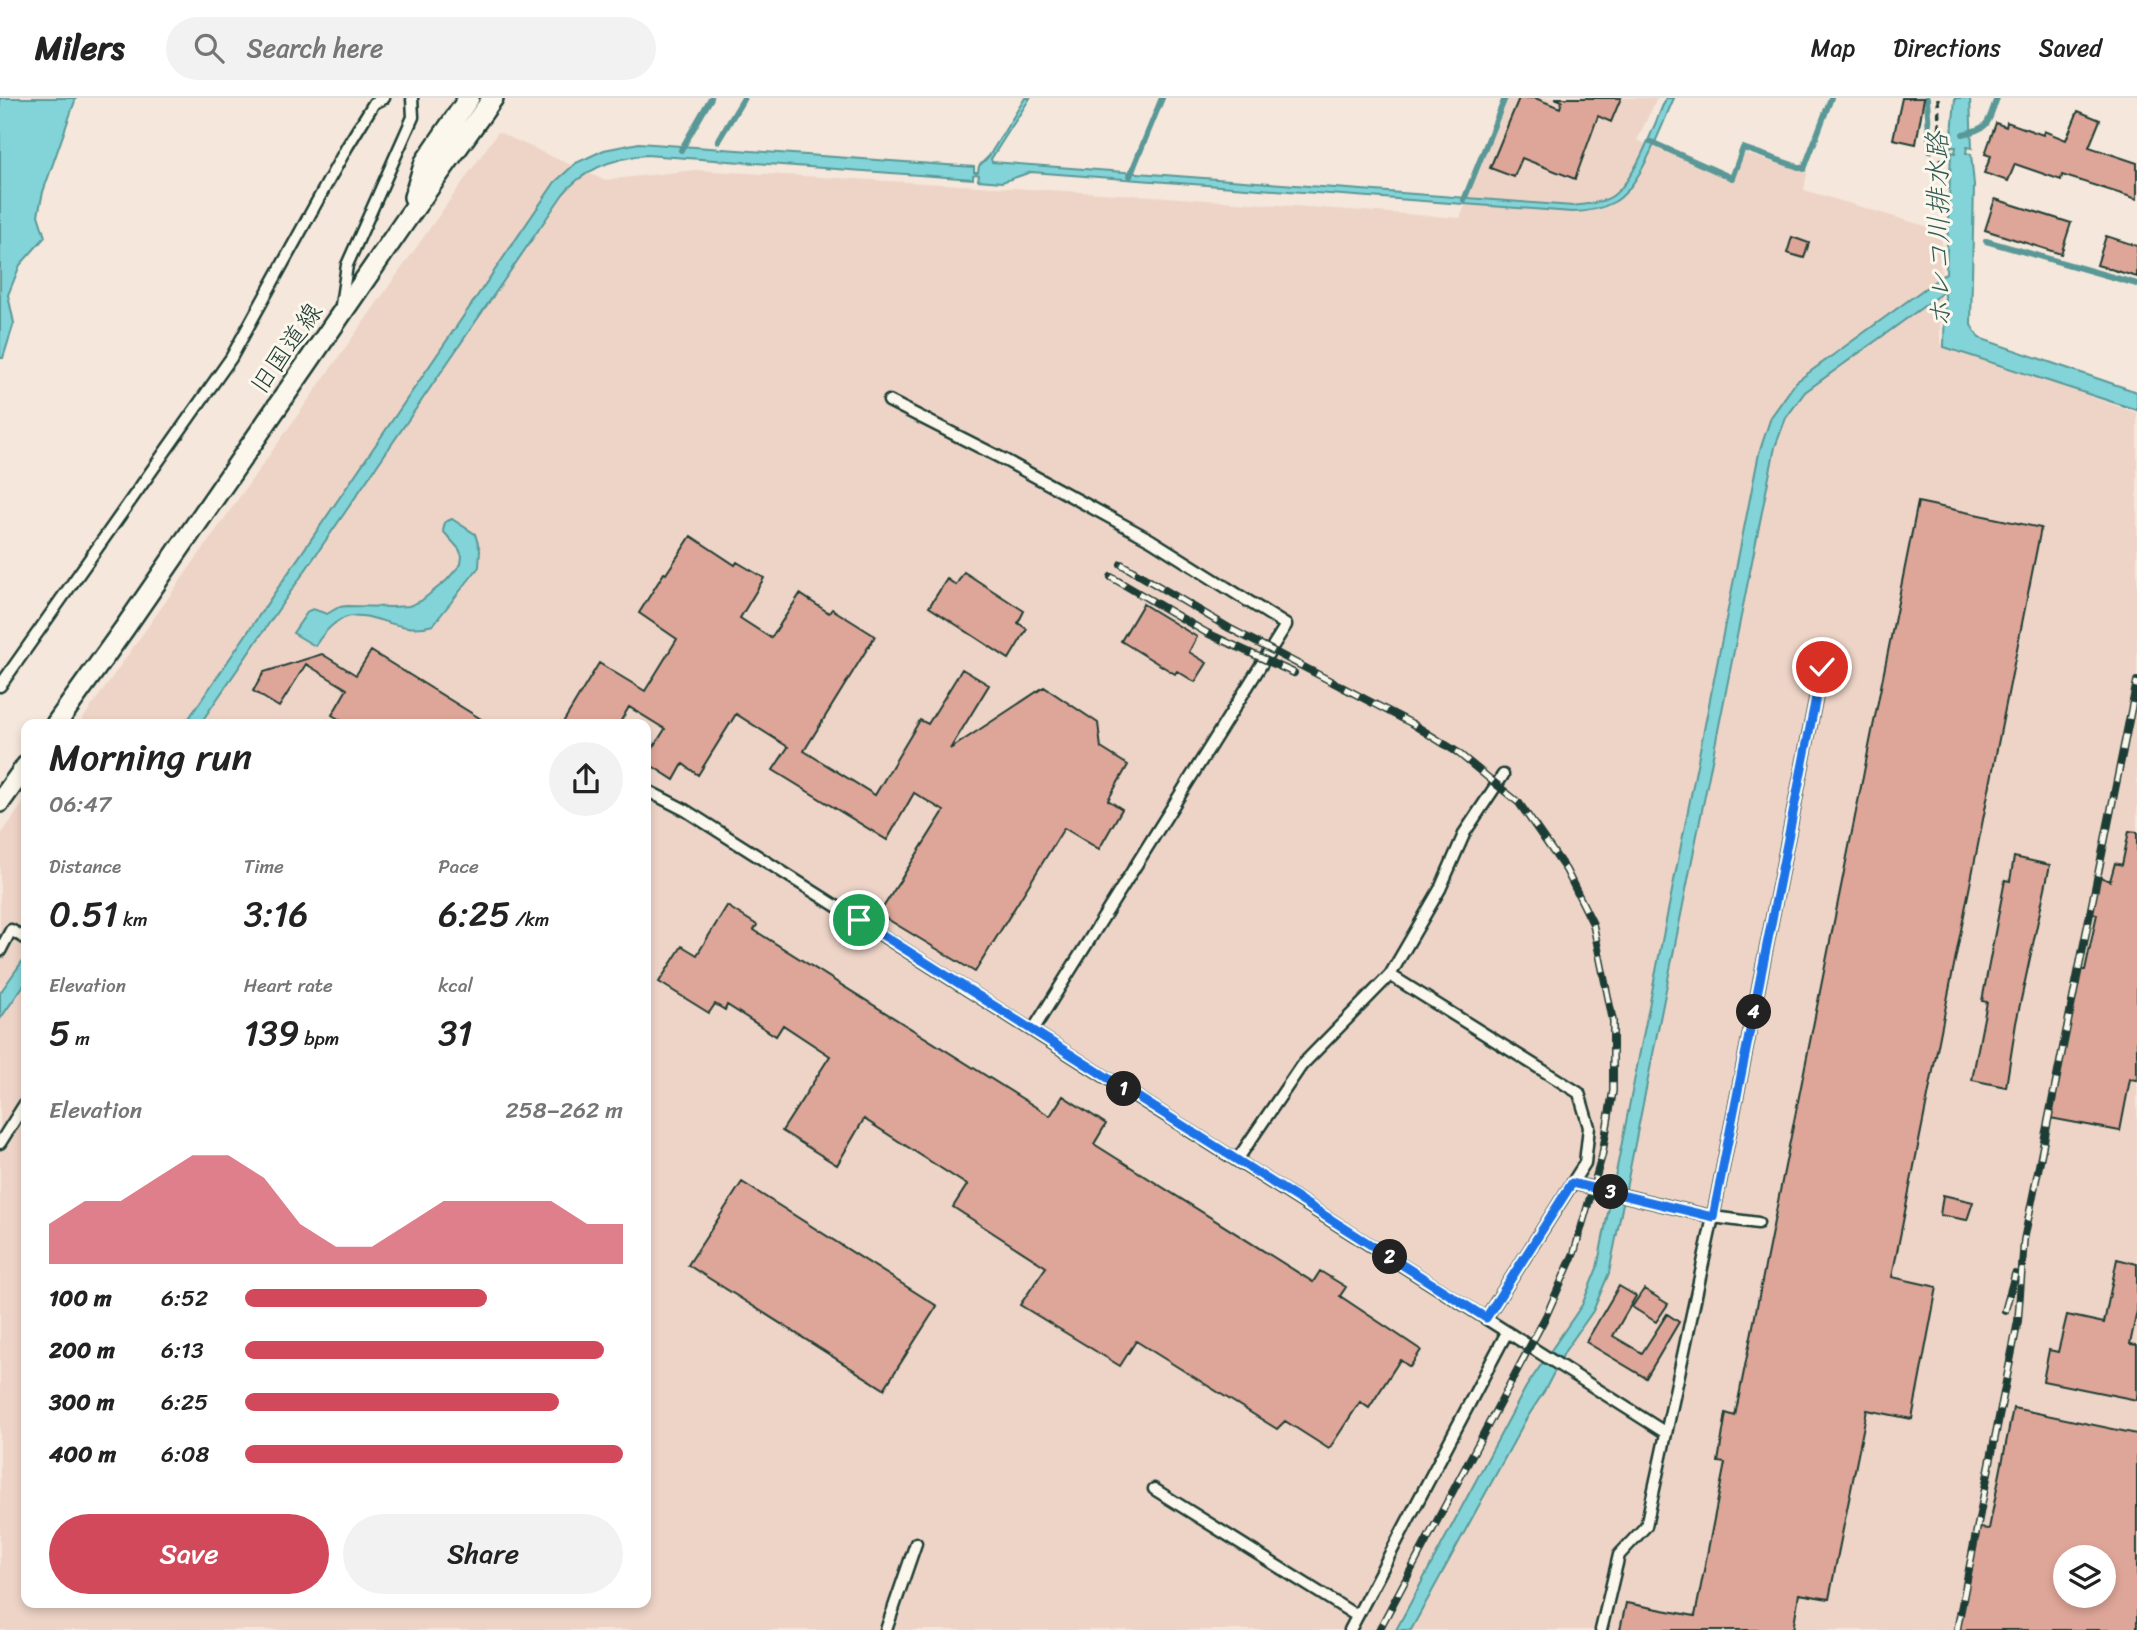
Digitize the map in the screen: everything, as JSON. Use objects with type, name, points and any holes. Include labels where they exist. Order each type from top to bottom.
[{"type":"street","points":[[408,217],[425,162],[469,98]]},
{"type":"street","name":"旧国道線","points":[[60,719],[408,217],[494,98]]},
{"type":"street","points":[[0,803],[21,773]]},
{"type":"lane","points":[[0,686],[231,358],[347,147],[374,103],[384,98]]},
{"type":"lane","points":[[340,316],[347,265],[413,117],[412,98]]},
{"type":"lane","points":[[889,401],[1001,458],[1151,540],[1286,625],[1033,1030]]},
{"type":"lane","points":[[1601,1630],[1619,1555],[1646,1527],[1713,1217],[1822,667]]},
{"type":"lane","points":[[1237,1160],[1301,1066],[1390,975],[1440,889],[1465,832],[1503,775]]},
{"type":"lane","points":[[651,793],[685,810],[1666,1433]]},
{"type":"lane","points":[[0,951],[11,930],[21,936]]},
{"type":"lane","points":[[1390,975],[1579,1093],[1589,1127],[1585,1163],[1486,1318]]},
{"type":"lane","points":[[0,1143],[21,1110]]},
{"type":"lane","points":[[1572,1183],[1713,1217],[1758,1223]]},
{"type":"lane","points":[[1350,1630],[1507,1332]]},
{"type":"lane","points":[[1154,1489],[1357,1616]]},
{"type":"lane","points":[[886,1630],[916,1544]]},
{"type":"path","points":[[1938,98],[1941,173]]},
{"type":"shaded area","points":[[1508,98],[1657,98],[1637,140],[1733,181],[1744,153],[1807,173],[1804,190],[1942,231],[1940,343],[2137,413],[2137,1630],[0,1630],[0,836],[21,806],[21,1608],[651,1608],[651,719],[83,719],[498,132],[604,180],[695,170],[1152,196],[1460,218]]},
{"type":"water","points":[[0,98],[76,98],[43,192],[38,215],[45,237],[20,265],[8,295],[14,323],[3,358],[0,358]]},
{"type":"water","points":[[1025,98],[1030,98],[991,159],[992,162],[1573,206],[1606,199],[1623,186],[1644,149],[1666,98],[1674,98],[1649,155],[1624,194],[1604,207],[1578,212],[1031,172],[1002,182],[978,180],[979,175],[976,174],[973,179],[646,155],[600,166],[580,178],[563,194],[203,719],[188,719],[555,182],[576,163],[604,150],[639,143],[974,167],[974,172],[978,172],[979,166],[989,156]]},
{"type":"water","points":[[1955,98],[1970,98],[1972,148],[1967,147],[1966,153],[1971,154],[1974,185],[1971,325],[1979,338],[2137,392],[2137,410],[1944,347],[1945,291],[1805,392],[1786,418],[1775,447],[1609,1273],[1593,1311],[1565,1351],[1525,1421],[1411,1630],[1396,1630],[1526,1387],[1582,1305],[1597,1268],[1759,453],[1771,417],[1796,382],[1946,273],[1951,152],[1955,153],[1956,147],[1951,147]]},
{"type":"water","points":[[452,519],[475,534],[480,550],[479,567],[433,625],[416,628],[357,616],[343,618],[330,628],[315,646],[293,633],[308,611],[313,609],[327,614],[339,607],[409,606],[421,601],[447,580],[461,564],[459,549],[443,531],[445,522]]},
{"type":"water","points":[[21,963],[21,989],[0,1019],[0,993]]},
{"type":"building","points":[[1519,98],[1535,98],[1560,108],[1562,101],[1555,98],[1621,98],[1611,122],[1598,116],[1575,179],[1522,158],[1514,177],[1490,168]]},
{"type":"building","points":[[1902,98],[1924,98],[1916,144],[1893,139]]},
{"type":"building","points":[[2078,111],[2100,120],[2089,147],[2137,163],[2137,199],[2062,175],[2061,180],[2015,164],[2008,181],[1984,173],[1991,156],[1985,154],[1996,123],[2006,127],[2007,122],[2043,135],[2044,131],[2066,140]]},
{"type":"building","points":[[1995,199],[2071,223],[2061,254],[1985,230]]},
{"type":"building","points":[[2106,236],[2137,246],[2137,277],[2097,265]]},
{"type":"building","points":[[1792,237],[1809,243],[1804,258],[1787,253]]},
{"type":"building","points":[[1918,502],[2041,528],[1892,1277],[1937,1287],[1912,1419],[1867,1410],[1829,1599],[1799,1594],[1793,1630],[1620,1630],[1626,1603],[1695,1616],[1725,1463],[1718,1462],[1726,1413],[1735,1416]]},
{"type":"building","points":[[691,536],[735,565],[737,562],[764,578],[740,618],[771,638],[800,594],[829,613],[832,609],[875,636],[804,751],[875,795],[920,720],[928,724],[962,669],[989,685],[950,749],[1044,687],[1098,723],[1101,748],[1128,765],[1108,800],[1122,809],[1099,849],[1064,828],[975,972],[879,914],[944,811],[914,793],[887,840],[773,770],[788,747],[736,714],[698,775],[683,764],[674,780],[651,765],[651,751],[665,729],[651,719],[629,707],[622,719],[565,719],[599,663],[645,691],[677,639],[639,613],[664,573],[666,574]]},
{"type":"building","points":[[964,572],[1024,611],[1018,623],[1027,629],[1009,659],[929,607],[947,579],[956,585]]},
{"type":"building","points":[[1143,604],[1197,637],[1189,652],[1207,663],[1195,682],[1177,671],[1175,674],[1121,641]]},
{"type":"building","points":[[371,651],[481,719],[339,719],[332,715],[347,689],[306,664],[279,707],[253,691],[264,672],[322,654],[356,675]]},
{"type":"building","points":[[2129,831],[2137,832],[2137,1080],[2130,1079],[2120,1131],[2050,1118],[2080,970],[2085,970],[2097,914],[2092,913],[2100,877],[2110,881],[2115,863],[2122,865]]},
{"type":"building","points":[[2014,857],[2050,865],[2016,1023],[2006,1087],[1972,1080],[1987,1002],[1982,1001],[2005,880],[2010,881]]},
{"type":"building","points":[[727,906],[757,925],[754,930],[1050,1116],[1063,1096],[1106,1124],[1094,1144],[1313,1282],[1320,1271],[1346,1287],[1340,1296],[1421,1350],[1410,1367],[1400,1360],[1369,1408],[1360,1402],[1329,1449],[1285,1421],[1277,1429],[1136,1341],[1120,1366],[1020,1305],[1046,1267],[953,1207],[967,1185],[864,1119],[837,1165],[782,1131],[830,1056],[783,1025],[776,1036],[727,1005],[725,1010],[715,1004],[709,1013],[659,982],[682,946],[697,955]]},
{"type":"building","points":[[742,1182],[937,1306],[884,1389],[688,1265]]},
{"type":"building","points":[[1943,1195],[1973,1202],[1967,1220],[1940,1215]]},
{"type":"building","points":[[2117,1259],[2137,1264],[2137,1311],[2130,1344],[2137,1345],[2137,1400],[2043,1381],[2049,1350],[2058,1352],[2067,1315],[2104,1323]]},
{"type":"building","points":[[1619,1286],[1636,1296],[1613,1336],[1642,1353],[1667,1314],[1679,1322],[1646,1378],[1586,1342]]},
{"type":"building","points":[[1644,1289],[1668,1304],[1656,1322],[1632,1307]]},
{"type":"building","points":[[2013,1408],[2137,1434],[2137,1630],[1958,1630],[1979,1528],[1989,1529]]},
{"type":"waterway","points":[[681,150],[711,98]]},
{"type":"waterway","points":[[718,141],[744,98]]},
{"type":"waterway","points":[[1130,176],[1162,98]]},
{"type":"waterway","points":[[1464,200],[1505,98]]},
{"type":"waterway","points":[[1651,142],[1732,178],[1743,148],[1804,169],[1831,98]]},
{"type":"waterway","name":"ホレコ川排水路","points":[[1927,98],[1930,151]]},
{"type":"waterway","name":"ホレコ川排水路","points":[[1963,134],[1979,129],[1987,123],[1997,98]]},
{"type":"waterway","points":[[1986,241],[2137,284]]},
{"type":"railway","points":[[1121,564],[1229,628],[1411,723],[1457,752],[1519,803],[1566,870],[1593,924],[1613,1021],[1613,1091],[1602,1156],[1574,1253],[1546,1316],[1379,1630]]},
{"type":"railway","points":[[1111,577],[1207,633],[1294,673]]},
{"type":"railway","points":[[1957,1630],[2018,1321],[2024,1240],[2137,681]]},
{"type":"railway","points":[[2005,1311],[2015,1274]]},
{"type":"route","points":[[859,920],[1486,1318],[1572,1183],[1713,1217],[1822,667]]}]
